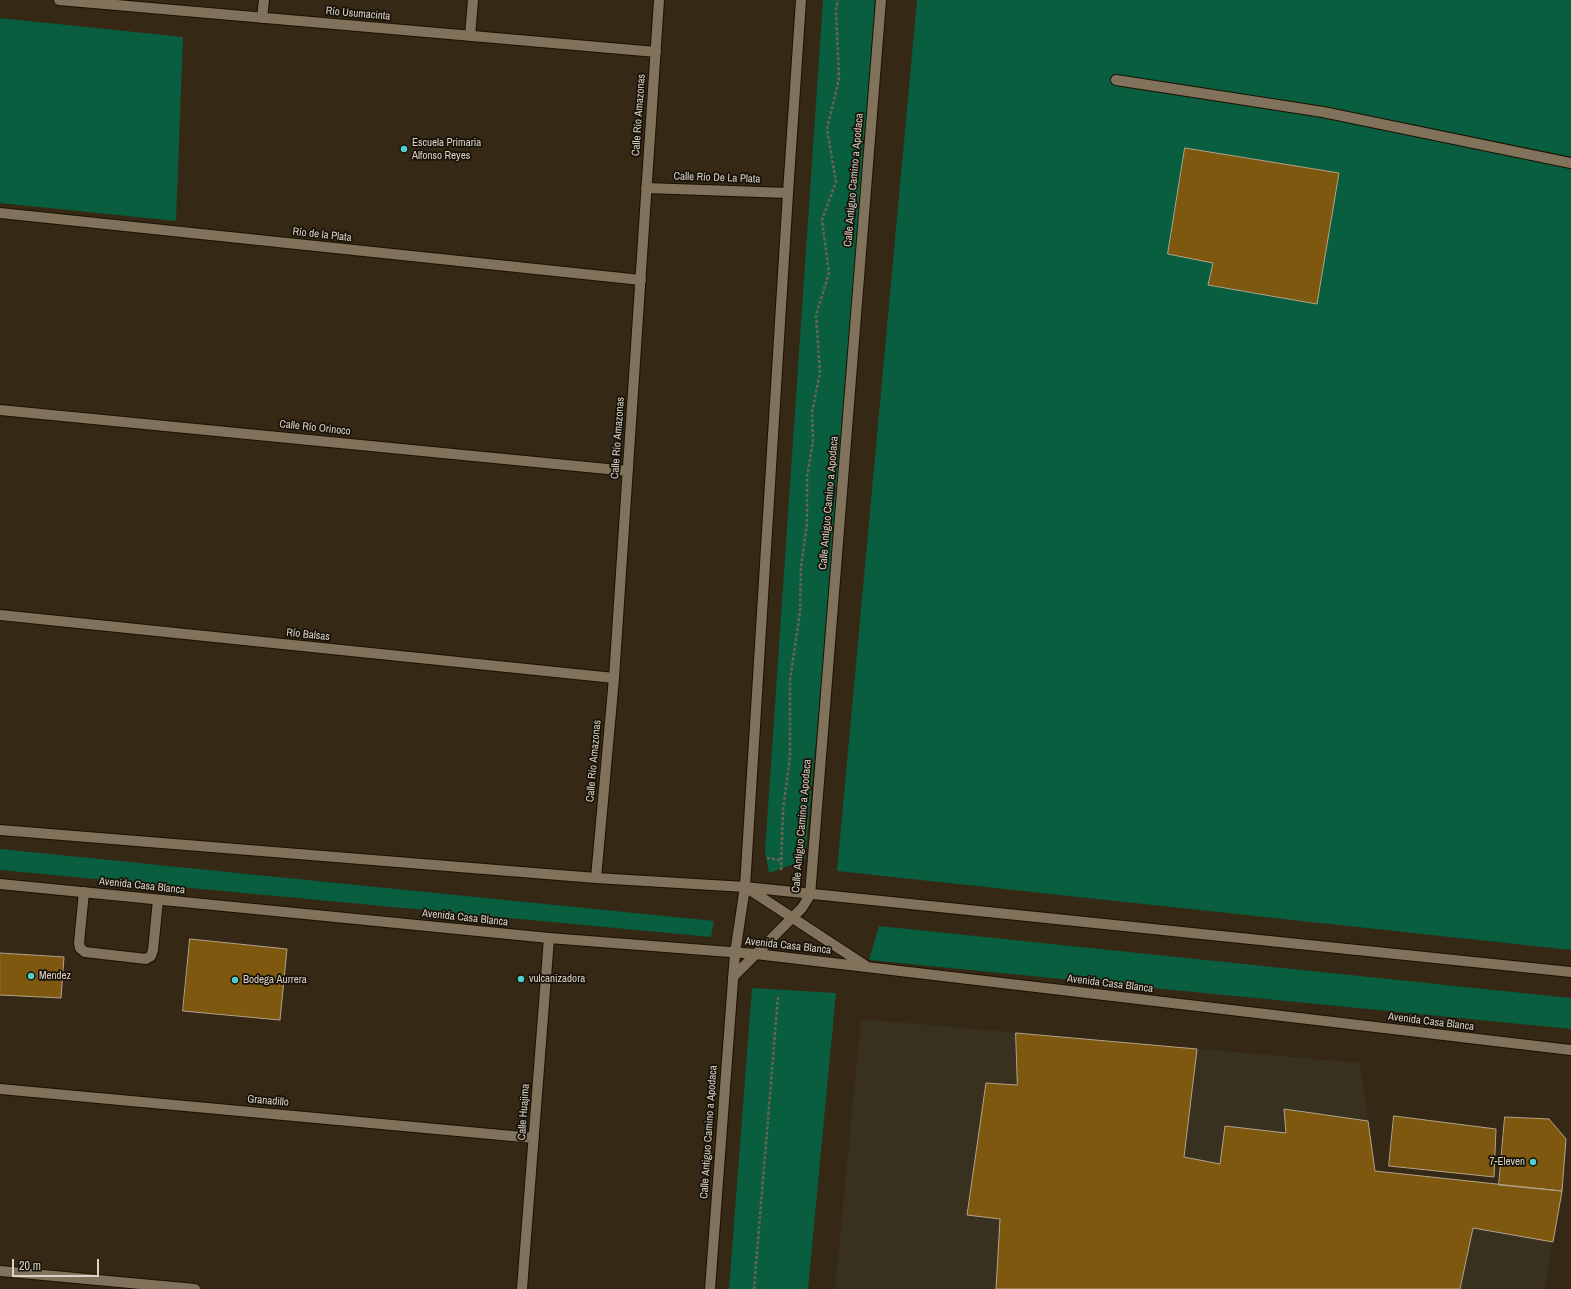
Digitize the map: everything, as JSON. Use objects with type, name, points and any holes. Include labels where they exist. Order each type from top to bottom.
[{"type":"street","name":"Río Usumacinta","points":[[59,0],[656,52]]},
{"type":"street","points":[[262,18],[264,0]]},
{"type":"street","points":[[470,36],[473,0]]},
{"type":"street","name":"Calle Río Amazonas","points":[[596,878],[614,678],[659,0]]},
{"type":"street","name":"Calle Antiguo Camino a Apodaca","points":[[710,1289],[732,977],[745,887],[801,0]]},
{"type":"street","name":"Calle Antiguo Camino a Apodaca","points":[[732,977],[802,908],[810,895],[881,0]]},
{"type":"street","points":[[1116,80],[1324,112],[1571,163]]},
{"type":"street","name":"Calle Río De La Plata","points":[[646,188],[788,193]]},
{"type":"street","name":"Río de la Plata","points":[[0,213],[641,280]]},
{"type":"street","name":"Calle Río Orinoco","points":[[0,410],[628,471]]},
{"type":"street","name":"Río Balsas","points":[[0,615],[614,678]]},
{"type":"street","points":[[0,830],[596,878],[745,887],[810,895],[1571,972]]},
{"type":"street","name":"Avenida Casa Blanca","points":[[0,884],[549,938],[756,954],[1571,1050]]},
{"type":"street","points":[[745,887],[793,917],[868,968]]},
{"type":"street","points":[[84,892],[78,943],[80,948],[85,952],[146,959],[151,956],[153,950],[158,900]]},
{"type":"street","name":"Calle Huajima","points":[[522,1289],[549,938]]},
{"type":"street","name":"Granadillo","points":[[0,1089],[534,1138]]},
{"type":"street","points":[[0,1271],[195,1289]]},
{"type":"path","points":[[780,891],[783,811],[790,757],[790,680],[800,612],[801,567],[807,523],[806,477],[814,442],[812,412],[820,373],[816,315],[829,273],[822,220],[836,182],[827,129],[839,79],[836,9],[838,0]]},
{"type":"path","points":[[754,1289],[778,997]]},
{"type":"shaded area","points":[[861,1019],[1360,1063],[1375,1171],[1562,1191],[1544,1289],[835,1289]]},
{"type":"green space","points":[[823,0],[875,0],[856,310],[805,860],[769,873],[765,852]]},
{"type":"green space","points":[[917,0],[1571,0],[1571,950],[837,871]]},
{"type":"green space","points":[[0,18],[183,37],[176,221],[0,203]]},
{"type":"green space","points":[[0,849],[714,921],[711,937],[0,870]]},
{"type":"green space","points":[[879,926],[1571,998],[1571,1029],[869,960]]},
{"type":"green space","points":[[752,988],[836,993],[808,1289],[729,1289]]},
{"type":"building","points":[[1185,148],[1339,173],[1317,304],[1208,285],[1213,263],[1168,254]]},
{"type":"building","name":"Bodega Aurrera","points":[[190,939],[287,949],[280,1020],[183,1011]]},
{"type":"building","name":"Mendez","points":[[0,953],[64,957],[61,998],[0,995]]},
{"type":"building","points":[[1016,1033],[1197,1049],[1184,1157],[1220,1164],[1225,1126],[1286,1133],[1284,1109],[1368,1121],[1375,1171],[1562,1191],[1553,1242],[1473,1228],[1460,1289],[996,1289],[1000,1219],[967,1215],[986,1083],[1017,1085]]},
{"type":"building","points":[[1394,1116],[1496,1129],[1494,1177],[1389,1166]]},
{"type":"building","name":"7-Eleven","points":[[1505,1117],[1549,1119],[1566,1139],[1562,1191],[1499,1185]]},
{"type":"place","name":"Escuela Primaria Alfonso Reyes","points":[[404,149]]},
{"type":"place","name":"Mendez","points":[[31,976]]},
{"type":"place","name":"vulcanizadora","points":[[521,979]]},
{"type":"place","name":"Bodega Aurrera","points":[[235,980]]},
{"type":"place","name":"7-Eleven","points":[[1533,1162]]}]
